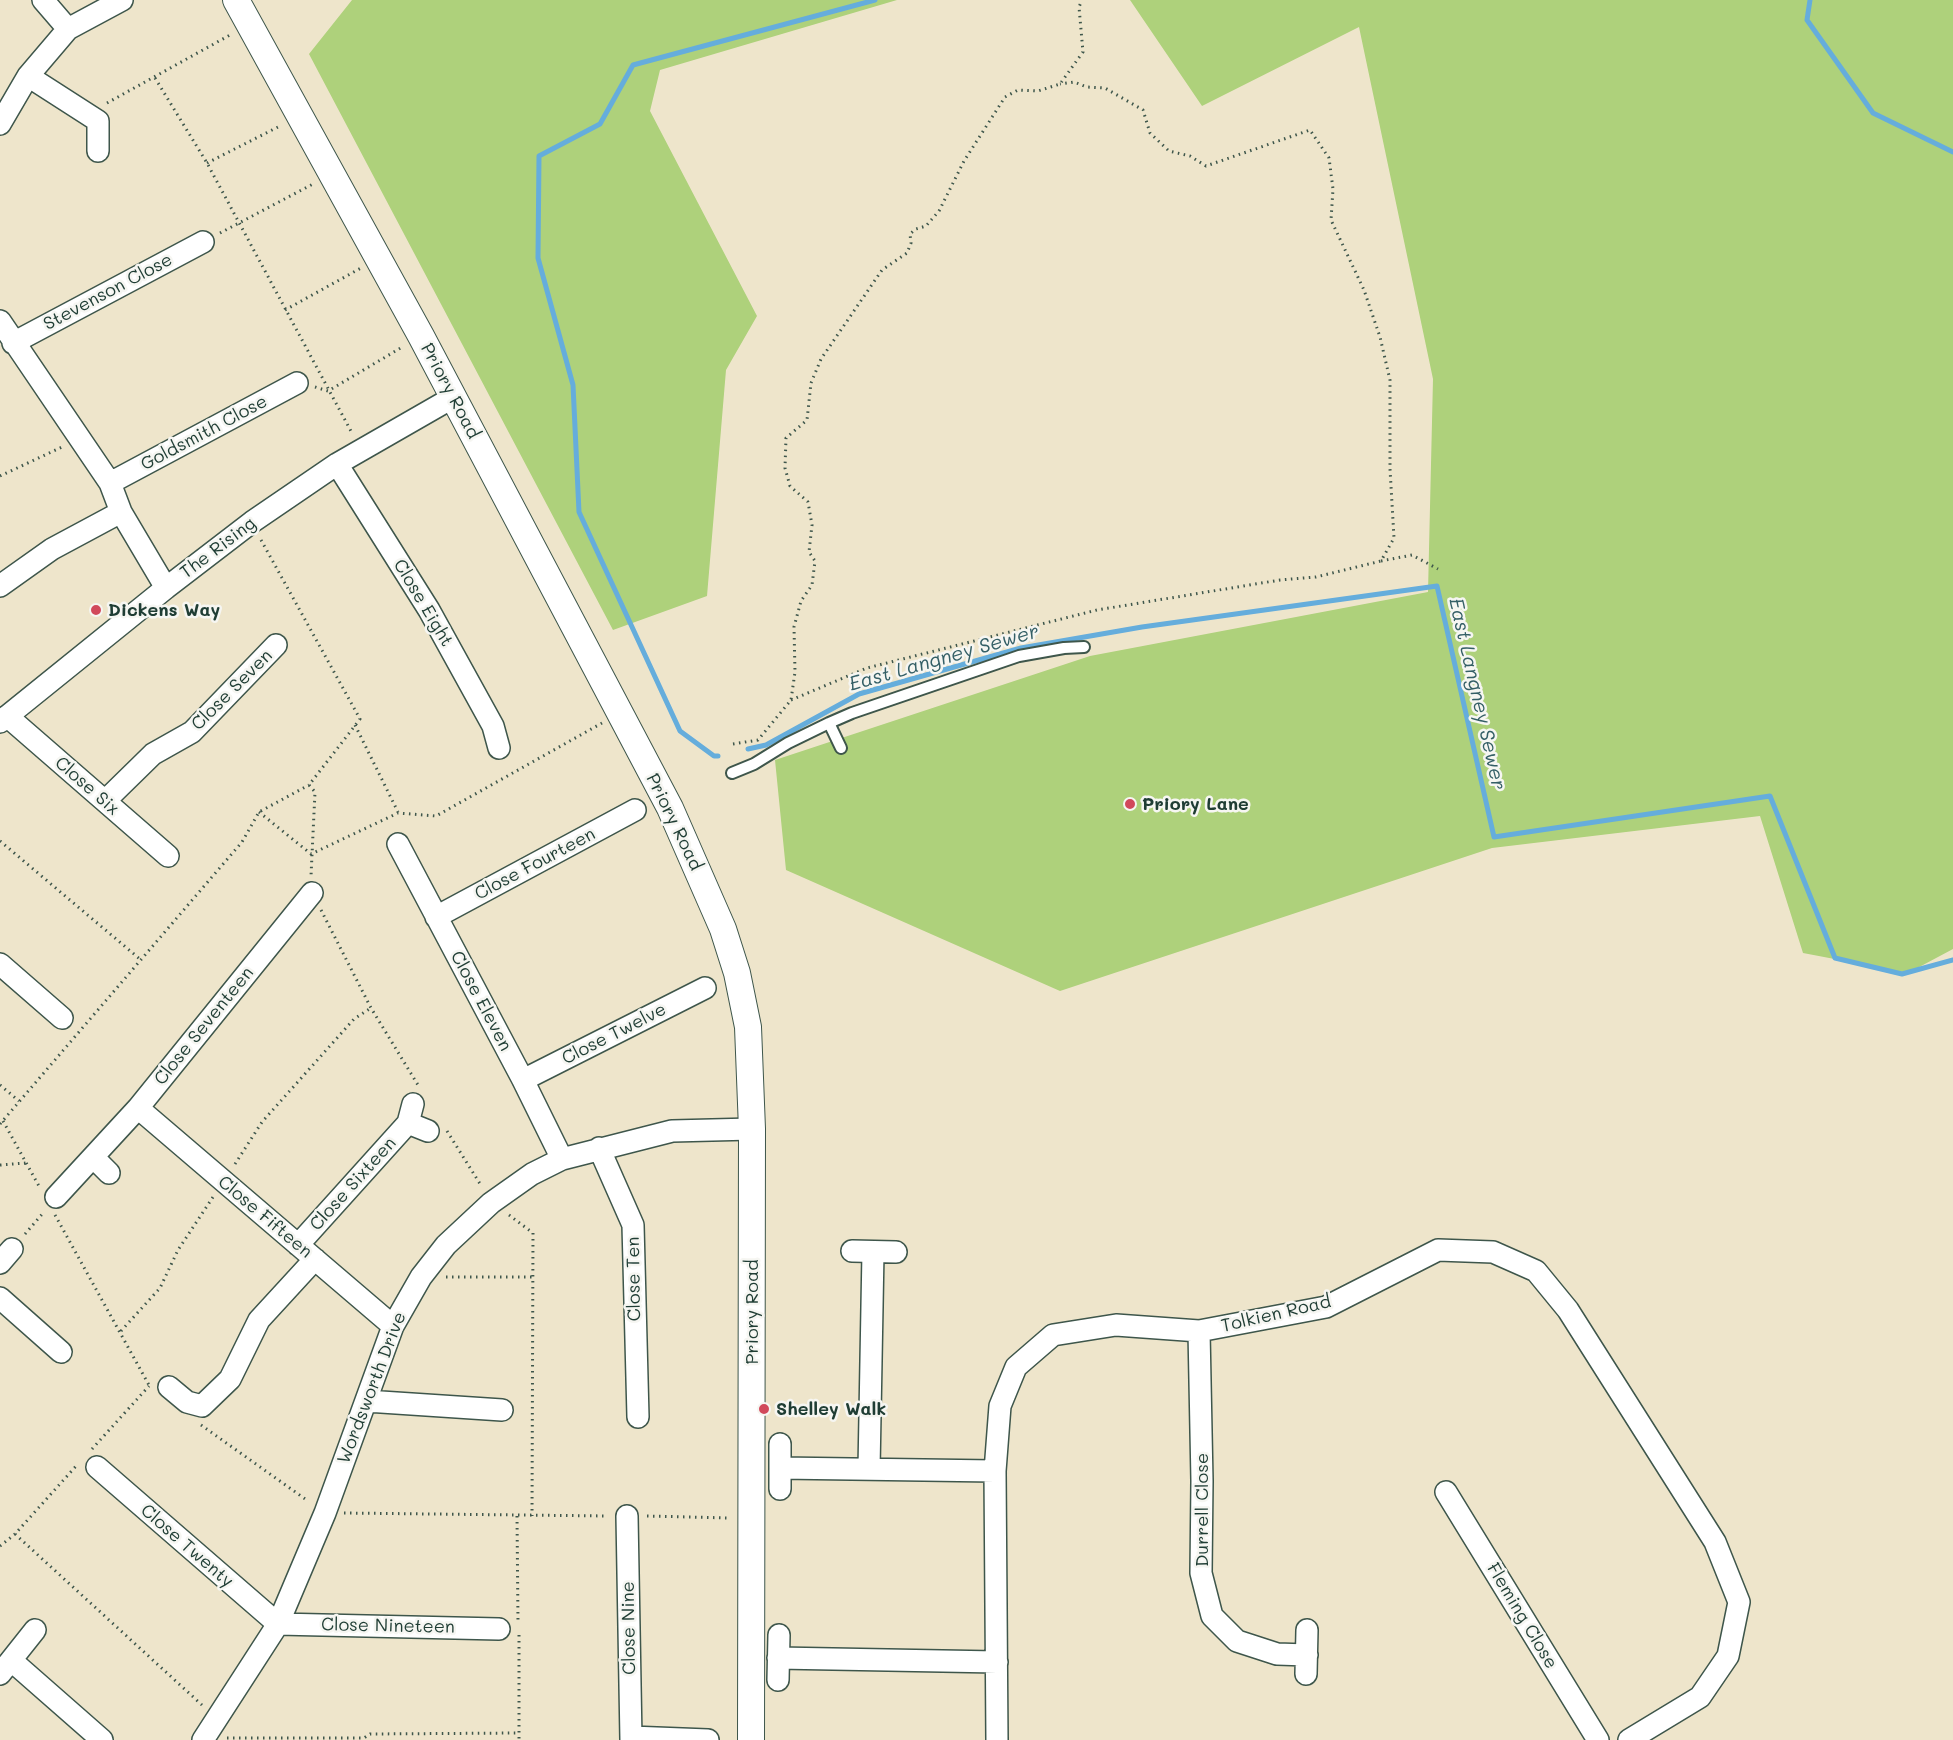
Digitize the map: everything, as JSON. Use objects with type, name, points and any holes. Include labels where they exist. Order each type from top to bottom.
[{"type":"street","points":[[43,0],[68,29]]},
{"type":"street","points":[[0,124],[28,76],[68,29],[122,0]]},
{"type":"street","name":"Priory Road","points":[[236,0],[421,336],[670,808],[723,929],[737,973],[748,1027],[752,1128],[751,1740]]},
{"type":"street","points":[[28,76],[98,121],[98,151]]},
{"type":"street","name":"Stevenson Close","points":[[13,343],[203,242]]},
{"type":"street","points":[[0,321],[110,483],[121,512],[165,588]]},
{"type":"street","name":"Goldsmith Close","points":[[110,483],[297,383]]},
{"type":"street","name":"The Rising","points":[[3,719],[165,588],[252,522],[337,464],[452,398]]},
{"type":"street","name":"Close Eight","points":[[337,464],[429,610],[493,726],[499,748]]},
{"type":"street","points":[[0,586],[52,549],[121,512]]},
{"type":"street","name":"Close Seven","points":[[105,801],[153,754],[192,732],[276,645]]},
{"type":"street","name":"Close Six","points":[[3,719],[105,801],[168,856]]},
{"type":"street","name":"Close Fourteen","points":[[436,917],[635,810]]},
{"type":"street","name":"Close Eleven","points":[[398,844],[523,1080],[562,1159]]},
{"type":"street","name":"Close Seventeen","points":[[56,1197],[138,1108],[312,893]]},
{"type":"street","points":[[0,964],[62,1018]]},
{"type":"street","name":"Close Twelve","points":[[523,1080],[705,988]]},
{"type":"street","name":"Close Sixteen","points":[[298,1245],[413,1104],[436,1128]]},
{"type":"street","name":"Close Fifteen","points":[[138,1108],[393,1326]]},
{"type":"street","name":"Wordsworth Drive","points":[[204,1739],[278,1624],[325,1513],[393,1326],[420,1276],[446,1245],[491,1203],[532,1174],[562,1159],[672,1131],[752,1128]]},
{"type":"street","name":"Close Ten","points":[[599,1148],[633,1225],[638,1418]]},
{"type":"street","points":[[93,1157],[109,1173]]},
{"type":"street","name":"Tolkien Road","points":[[997,1740],[995,1471],[1000,1407],[1016,1367],[1053,1335],[1116,1325],[1199,1331],[1326,1307],[1438,1250],[1493,1252],[1536,1270],[1568,1310],[1715,1542],[1739,1602],[1728,1656],[1700,1697],[1629,1740]]},
{"type":"street","points":[[869,1469],[862,1251],[896,1252]]},
{"type":"street","name":"Close Sixteen","points":[[159,1387],[187,1402],[202,1406],[231,1390],[230,1379],[259,1320],[315,1259]]},
{"type":"street","points":[[0,1298],[62,1352]]},
{"type":"street","name":"Durrell Close","points":[[1199,1331],[1201,1573],[1212,1616],[1237,1641],[1306,1665],[1307,1630]]},
{"type":"street","points":[[366,1401],[502,1410]]},
{"type":"street","points":[[780,1444],[780,1478],[869,1469],[995,1471]]},
{"type":"street","name":"Close Twenty","points":[[87,1462],[278,1624]]},
{"type":"street","name":"Fleming Close","points":[[1446,1492],[1598,1740]]},
{"type":"street","name":"Close Nine","points":[[627,1516],[631,1738]]},
{"type":"street","name":"Close Nineteen","points":[[278,1624],[499,1629]]},
{"type":"street","points":[[35,1630],[6,1667],[102,1740]]},
{"type":"street","points":[[778,1635],[778,1680]]},
{"type":"street","points":[[778,1658],[997,1662]]},
{"type":"street","points":[[631,1738],[708,1740]]},
{"type":"lane","points":[[732,773],[852,713],[1019,656],[1084,647]]},
{"type":"lane","points":[[829,723],[841,748]]},
{"type":"path","points":[[1060,84],[1083,52],[1079,7],[1082,0]]},
{"type":"path","points":[[98,121],[108,102],[250,24]]},
{"type":"path","points":[[155,78],[207,163],[328,391],[363,451]]},
{"type":"path","points":[[791,700],[795,672],[794,627],[801,601],[812,585],[815,561],[809,552],[812,525],[808,502],[790,486],[784,468],[786,438],[807,420],[811,383],[821,359],[882,270],[907,253],[911,243],[910,234],[926,226],[939,211],[964,161],[1005,97],[1018,90],[1038,91],[1074,82],[1087,87],[1105,88],[1143,110],[1150,133],[1169,151],[1190,156],[1206,166],[1310,130],[1329,158],[1333,189],[1330,220],[1364,290],[1380,337],[1390,380],[1390,458],[1394,538],[1381,561]]},
{"type":"path","points":[[207,163],[300,116]]},
{"type":"path","points":[[203,242],[333,173]]},
{"type":"path","points":[[285,310],[378,258]]},
{"type":"path","points":[[297,383],[328,391],[421,336]]},
{"type":"path","points":[[0,477],[80,439]]},
{"type":"path","points":[[0,1165],[26,1164],[1,1122],[242,842],[260,812],[309,785],[360,719],[252,522]]},
{"type":"path","points":[[733,744],[758,740],[791,700],[867,669],[1097,610],[1280,580],[1316,577],[1412,555],[1438,569]]},
{"type":"path","points":[[311,854],[398,813],[436,816],[619,713]]},
{"type":"path","points":[[355,725],[398,813]]},
{"type":"path","points":[[309,785],[315,792],[311,854],[312,893],[371,1008],[413,1104]]},
{"type":"path","points":[[260,812],[311,854]]},
{"type":"path","points":[[0,841],[141,960]]},
{"type":"path","points":[[121,1331],[160,1288],[178,1250],[262,1122],[354,1019],[371,1008]]},
{"type":"path","points":[[0,1085],[20,1101]]},
{"type":"path","points":[[436,1128],[491,1203],[533,1233],[532,1516]]},
{"type":"path","points":[[6,1256],[56,1197]]},
{"type":"path","points":[[420,1276],[534,1277]]},
{"type":"path","points":[[0,1546],[87,1462],[159,1387]]},
{"type":"path","points":[[15,1534],[216,1718]]},
{"type":"path","points":[[204,1739],[364,1738],[370,1734],[519,1733]]},
{"type":"green space","points":[[352,0],[897,0],[660,70],[650,111],[757,316],[726,370],[707,596],[613,630],[309,54]]},
{"type":"green space","points":[[1130,0],[1953,0],[1953,949],[1908,973],[1803,953],[1760,816],[1492,848],[1060,991],[786,870],[775,760],[1090,656],[1428,592],[1433,379],[1359,27],[1202,106]]},
{"type":"waterway","name":"East Langney Sewer","points":[[718,756],[714,756],[680,731],[579,512],[573,385],[538,258],[539,156],[600,124],[633,65],[875,0]]},
{"type":"waterway","points":[[1810,0],[1807,20],[1873,113],[1953,152]]},
{"type":"waterway","name":"East Langney Sewer","points":[[748,749],[766,745],[859,694],[1021,648],[1142,627],[1437,586],[1494,837],[1770,796],[1835,958],[1902,974],[1953,960]]},
{"type":"place","name":"Dickens Way","points":[[96,610]]},
{"type":"place","name":"Priory Lane","points":[[1130,804]]},
{"type":"place","name":"Shelley Walk","points":[[764,1409]]}]
